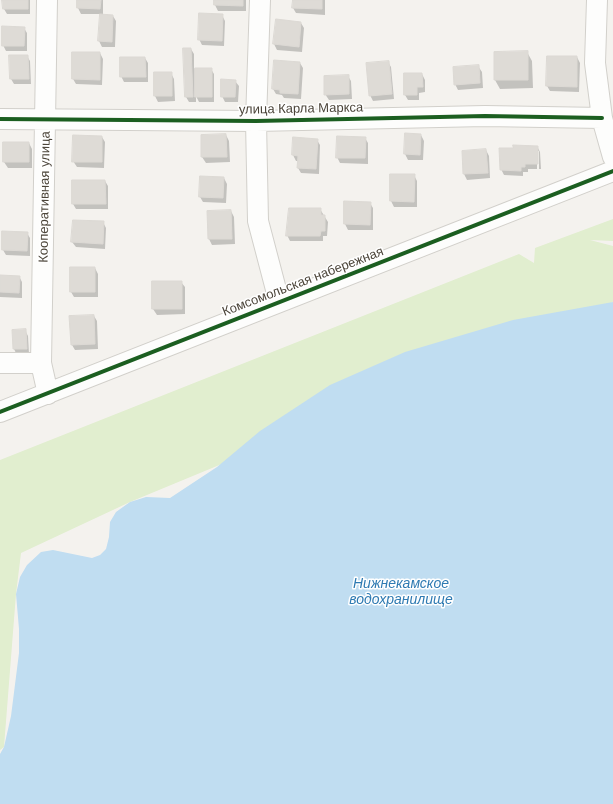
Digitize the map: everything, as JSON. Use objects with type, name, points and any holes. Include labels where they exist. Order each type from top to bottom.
[{"type":"street","name":"Кооперативная улица","points":[[47,0],[41,363],[48,394]]},
{"type":"street","points":[[260,0],[256,121],[258,220],[279,301]]},
{"type":"street","points":[[597,0],[595,62],[602,118],[613,157]]},
{"type":"street","name":"улица Карла Маркса","points":[[0,119],[46,118],[256,121],[485,116],[602,118]]},
{"type":"street","name":"Комсомольская набережная","points":[[0,412],[279,301],[613,171]]},
{"type":"street","points":[[0,363],[41,363]]},
{"type":"green space","points":[[613,219],[613,241],[590,240],[613,246],[613,302],[130,502],[21,553],[16,594],[4,747],[0,750],[0,460],[519,254],[534,263],[535,248]]},
{"type":"water","name":"Нижнекамское водохранилище","points":[[613,302],[613,804],[0,804],[0,754],[4,747],[11,716],[19,653],[19,629],[16,594],[20,577],[27,565],[41,552],[53,550],[92,558],[100,555],[106,549],[109,537],[110,522],[116,512],[130,502],[146,497],[170,498],[217,467],[260,431],[330,385],[405,352],[513,320]]},
{"type":"building","points":[[2,0],[28,0],[28,9],[3,9]]},
{"type":"building","points":[[77,0],[101,0],[100,9],[77,8]]},
{"type":"building","points":[[214,0],[243,0],[243,6],[214,5]]},
{"type":"building","points":[[293,0],[322,0],[322,9],[292,8]]},
{"type":"building","points":[[199,13],[223,14],[222,41],[198,40]]},
{"type":"building","points":[[100,14],[113,15],[112,42],[98,41]]},
{"type":"building","points":[[276,19],[301,22],[299,47],[273,44]]},
{"type":"building","points":[[2,26],[25,27],[24,46],[2,46]]},
{"type":"building","points":[[183,48],[191,48],[193,97],[185,97]]},
{"type":"building","points":[[528,51],[528,80],[494,80],[494,52]]},
{"type":"building","points":[[72,52],[100,52],[100,80],[72,79]]},
{"type":"building","points":[[9,55],[28,55],[29,79],[10,79]]},
{"type":"building","points":[[547,56],[577,56],[577,87],[546,86]]},
{"type":"building","points":[[120,57],[145,57],[146,77],[120,77]]},
{"type":"building","points":[[274,60],[300,62],[298,94],[280,93],[280,90],[272,89]]},
{"type":"building","points":[[389,61],[392,94],[369,96],[366,63]]},
{"type":"building","points":[[479,65],[480,83],[454,85],[453,67]]},
{"type":"building","points":[[195,68],[212,68],[212,97],[195,97]]},
{"type":"building","points":[[154,72],[172,72],[172,96],[154,96]]},
{"type":"building","points":[[404,73],[422,73],[423,87],[417,87],[417,95],[404,95]]},
{"type":"building","points":[[349,75],[349,94],[324,95],[324,76]]},
{"type":"building","points":[[221,79],[236,80],[235,97],[221,97]]},
{"type":"building","points":[[405,133],[421,134],[420,155],[404,154]]},
{"type":"building","points":[[226,134],[227,157],[201,157],[201,135]]},
{"type":"building","points":[[73,135],[102,136],[102,162],[72,162]]},
{"type":"building","points":[[337,136],[366,137],[365,158],[336,158]]},
{"type":"building","points":[[293,137],[318,139],[316,169],[297,168],[298,156],[292,155]]},
{"type":"building","points":[[3,142],[29,142],[29,162],[3,162]]},
{"type":"building","points":[[513,145],[538,146],[538,164],[525,164],[525,167],[521,167],[521,171],[500,170],[499,148],[513,148]]},
{"type":"building","points":[[486,149],[488,173],[463,174],[462,151]]},
{"type":"building","points":[[390,174],[415,174],[414,202],[390,201]]},
{"type":"building","points":[[200,176],[224,177],[223,198],[199,197]]},
{"type":"building","points":[[72,180],[105,180],[106,204],[72,204]]},
{"type":"building","points":[[344,201],[371,202],[370,225],[344,224]]},
{"type":"building","points":[[289,208],[321,208],[321,215],[325,215],[325,231],[321,231],[320,236],[286,236]]},
{"type":"building","points":[[231,210],[232,239],[208,239],[207,211]]},
{"type":"building","points":[[73,220],[104,221],[103,244],[71,242]]},
{"type":"building","points":[[2,231],[28,232],[27,251],[2,250]]},
{"type":"building","points":[[70,267],[95,267],[95,292],[70,292]]},
{"type":"building","points":[[0,275],[20,276],[19,293],[0,292]]},
{"type":"building","points":[[152,281],[182,281],[182,309],[152,309]]},
{"type":"building","points":[[94,315],[95,344],[71,345],[69,316]]},
{"type":"building","points":[[26,329],[27,349],[13,349],[12,330]]},
{"type":"cycle path","points":[[0,119],[256,121],[485,116],[602,118]]},
{"type":"cycle path","points":[[0,412],[613,171]]}]
